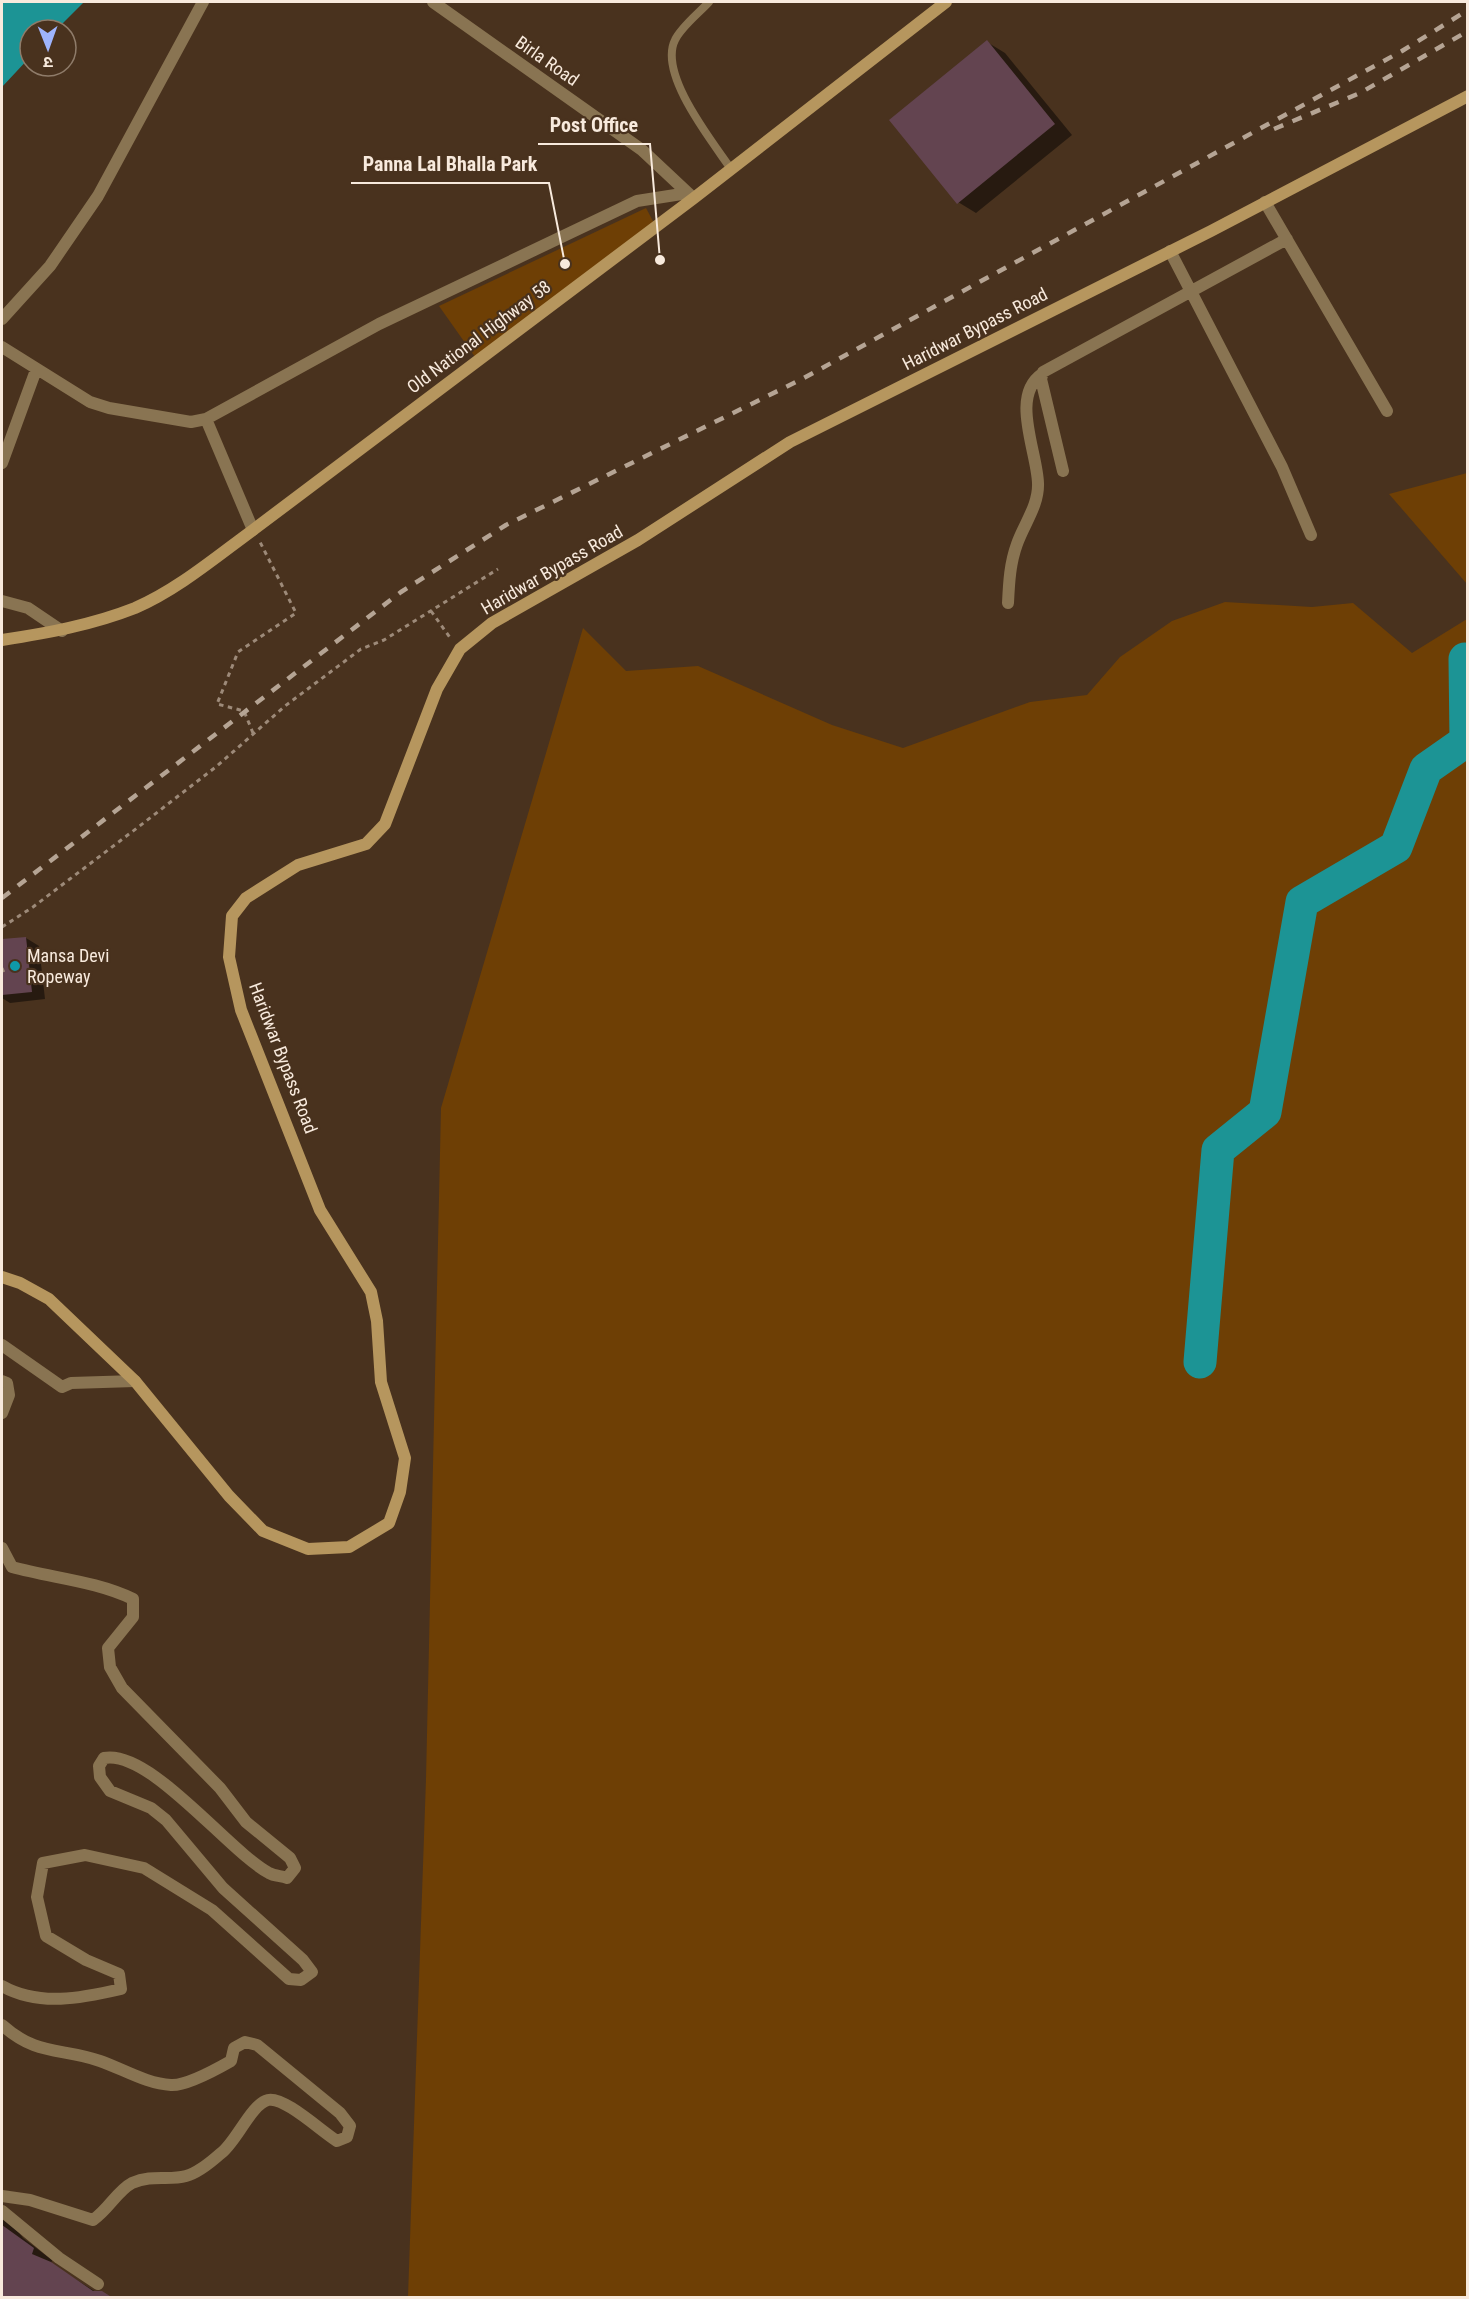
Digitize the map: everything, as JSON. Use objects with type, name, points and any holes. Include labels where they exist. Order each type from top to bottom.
[{"type":"main road","name":"Old National Highway 58","points":[[2,640],[62,631],[136,607],[182,580],[253,530],[691,195],[731,169],[946,2]]},
{"type":"main road","name":"Haridwar Bypass Road","points":[[2,1277],[20,1283],[49,1299],[135,1381],[229,1496],[263,1532],[308,1549],[349,1547],[389,1523],[400,1492],[405,1458],[381,1382],[377,1322],[371,1292],[320,1210],[241,1010],[229,957],[232,916],[246,898],[298,865],[366,844],[384,824],[437,689],[460,649],[492,623],[638,540],[790,442],[1170,251],[1467,96]]},
{"type":"street","points":[[2,319],[50,266],[98,196],[202,2]]},
{"type":"street","name":"Birla Road","points":[[433,2],[642,150],[691,195]]},
{"type":"street","points":[[2,347],[90,402],[109,408],[191,422],[206,419],[379,324],[637,201],[691,195]]},
{"type":"street","points":[[1265,202],[1387,411]]},
{"type":"street","points":[[1008,603],[1011,563],[1036,499],[1038,486],[1037,458],[1025,411],[1032,383],[1042,374],[1287,239]]},
{"type":"street","points":[[1170,251],[1282,467],[1311,535]]},
{"type":"street","points":[[2,463],[36,370]]},
{"type":"street","points":[[1042,374],[1063,471]]},
{"type":"street","points":[[206,419],[253,530]]},
{"type":"street","points":[[2,601],[28,608],[62,631]]},
{"type":"street","points":[[2,1345],[62,1386],[71,1383],[135,1381]]},
{"type":"street","points":[[2,1381],[7,1383],[9,1395],[2,1413]]},
{"type":"street","points":[[2,1548],[12,1567],[49,1578],[112,1589],[133,1599],[133,1617],[108,1648],[110,1667],[114,1674],[123,1688],[220,1788],[246,1822],[290,1858],[295,1868],[287,1878],[270,1874],[236,1847],[194,1807],[133,1762],[116,1756],[104,1758],[99,1766],[100,1777],[110,1791],[152,1808],[166,1820],[223,1888],[303,1960],[312,1972],[302,1980],[289,1979],[212,1910],[144,1868],[85,1855],[43,1863],[37,1897],[46,1936],[86,1960],[119,1974],[121,1989],[75,1999],[36,1998],[2,1986]]},
{"type":"street","points":[[2,2025],[18,2040],[41,2050],[98,2060],[144,2078],[172,2085],[213,2072],[231,2061],[234,2048],[245,2042],[257,2044],[340,2113],[350,2126],[347,2138],[337,2141],[283,2101],[268,2100],[258,2106],[223,2152],[213,2159],[185,2176],[156,2176],[134,2182],[123,2188],[107,2211],[93,2220],[30,2200],[2,2196]]},
{"type":"street","points":[[2,2211],[59,2258],[98,2284]]},
{"type":"lane","points":[[709,2],[675,40],[671,61],[687,102],[731,169]]},
{"type":"path","points":[[253,530],[296,613],[238,652],[217,704],[244,711],[253,733]]},
{"type":"path","points":[[2,927],[33,907],[217,766],[253,733],[360,649],[384,640],[498,569]]},
{"type":"path","points":[[431,611],[460,649]]},
{"type":"path","points":[[2,968],[4,973]]},
{"type":"shaded area","points":[[646,208],[654,223],[480,364],[439,306]]},
{"type":"shaded area","points":[[1468,473],[1467,584],[1389,494]]},
{"type":"shaded area","points":[[1225,602],[1312,607],[1353,603],[1412,653],[1467,619],[1467,2297],[408,2297],[426,1779],[441,1108],[583,628],[626,671],[698,666],[832,725],[903,748],[1030,702],[1087,695],[1120,657],[1172,621]]},
{"type":"water","points":[[2,2],[84,2],[68,18],[18,18],[18,70],[2,87]]},
{"type":"building","points":[[987,40],[1055,124],[957,204],[889,120]]},
{"type":"building","name":"Mansa Devi Ropeway","points":[[26,937],[32,992],[2,995],[2,939]]},
{"type":"building","points":[[2,2225],[34,2248],[32,2254],[51,2262],[93,2291],[102,2291],[113,2298],[2,2298]]},
{"type":"waterway","points":[[1200,1362],[1218,1150],[1265,1112],[1302,902],[1396,847],[1426,769],[1466,741],[1465,659]]},
{"type":"railway","points":[[2,898],[401,592],[506,525],[802,379],[1402,51],[1468,10]]},
{"type":"railway","points":[[1274,129],[1360,93],[1468,31]]},
{"type":"place","name":"Post Office","points":[[660,260]]},
{"type":"place","name":"Panna Lal Bhalla Park","points":[[565,264]]},
{"type":"place","name":"Mansa Devi Ropeway","points":[[15,966]]}]
